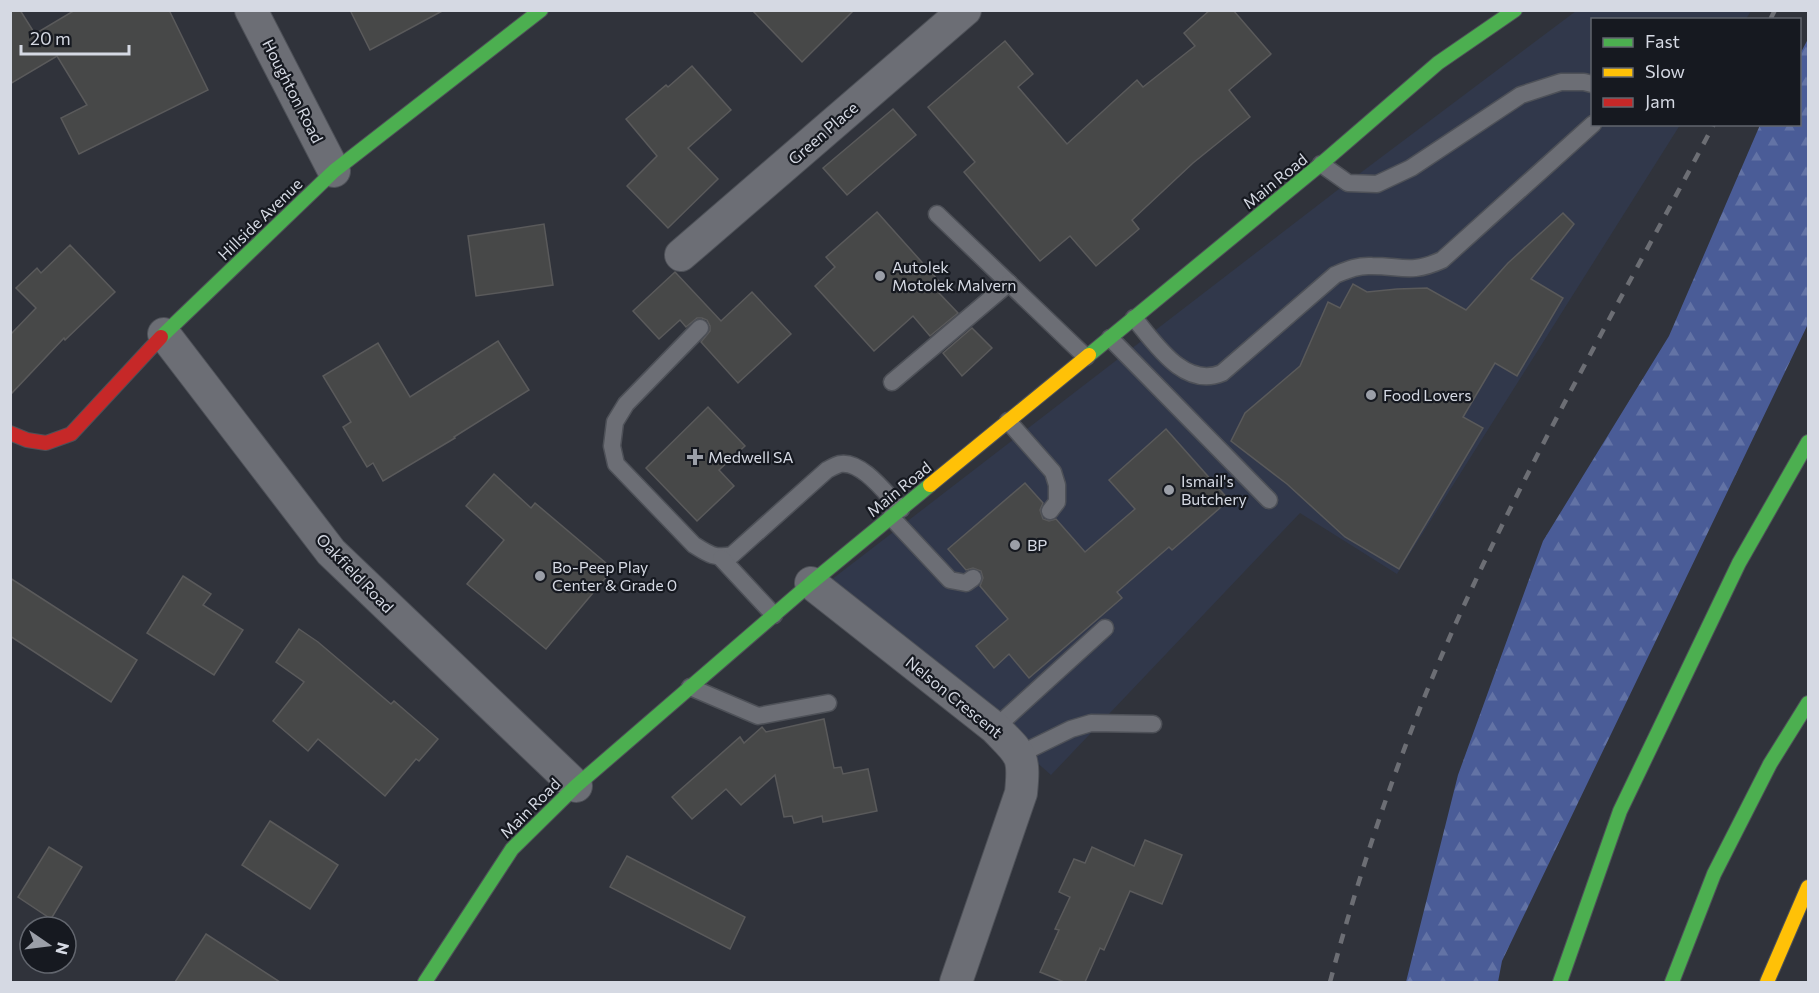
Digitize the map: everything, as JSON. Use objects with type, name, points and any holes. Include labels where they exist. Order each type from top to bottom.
[{"type":"main road","name":"Hillside Avenue","points":[[10,433],[27,440],[46,443],[71,434],[164,334],[334,171],[542,10]]},
{"type":"main road","name":"Main Road","points":[[425,982],[512,849],[576,786],[811,583],[1321,164],[1438,63],[1515,10]]},
{"type":"main road","name":"Main Road","points":[[1438,63],[1476,19]]},
{"type":"main road","points":[[1560,982],[1620,811],[1739,563],[1809,442]]},
{"type":"main road","points":[[1672,982],[1713,874],[1770,764],[1809,703]]},
{"type":"main road","points":[[1767,982],[1809,887]]},
{"type":"street","name":"Houghton Road","points":[[251,10],[334,171]]},
{"type":"street","name":"Green Place","points":[[681,255],[964,10]]},
{"type":"street","name":"Oakfield Road","points":[[164,334],[331,552],[576,786]]},
{"type":"street","name":"Nelson Crescent","points":[[811,583],[995,728],[1020,754]]},
{"type":"street","points":[[956,982],[1021,793],[1024,770],[1020,754]]},
{"type":"lane","points":[[1321,164],[1348,183],[1377,184],[1411,168],[1521,95],[1561,82],[1591,84]]},
{"type":"lane","points":[[1134,318],[1170,360],[1186,372],[1214,377],[1222,373],[1335,275],[1354,267],[1414,269],[1427,267],[1442,260],[1591,126]]},
{"type":"lane","points":[[937,214],[1086,357]]},
{"type":"lane","points":[[892,382],[1008,283]]},
{"type":"lane","points":[[700,328],[626,404],[615,422],[612,446],[616,464],[694,545],[709,554],[722,558],[774,615]]},
{"type":"lane","points":[[1110,338],[1269,500]]},
{"type":"lane","points":[[1008,421],[1053,472],[1057,485],[1057,502],[1050,511]]},
{"type":"lane","points":[[722,558],[742,548],[789,502],[827,470],[839,464],[848,464],[867,474],[950,580],[966,583],[973,578]]},
{"type":"lane","points":[[995,728],[1105,628]]},
{"type":"lane","points":[[690,687],[758,716],[828,703]]},
{"type":"lane","points":[[1020,754],[1071,729],[1091,723],[1153,724]]},
{"type":"shaded area","points":[[1576,11],[1751,11],[1747,18],[1591,18],[1591,126],[1679,126],[1397,574],[1300,513],[1051,775],[831,580],[1335,192]]},
{"type":"green space","points":[[1808,39],[1808,324],[1502,961],[1498,982],[1406,982],[1458,775],[1543,541],[1669,336],[1760,126],[1801,126],[1801,52]]},
{"type":"building","points":[[10,10],[20,10],[35,34],[75,10],[169,10],[208,90],[79,154],[61,118],[87,105],[57,56],[10,84]]},
{"type":"building","points":[[350,10],[444,10],[370,50]]},
{"type":"building","points":[[752,10],[854,10],[802,62]]},
{"type":"building","points":[[1210,10],[1233,10],[1271,54],[1229,90],[1250,117],[1193,163],[1132,220],[1139,229],[1096,266],[1070,236],[1040,261],[964,172],[975,162],[928,107],[1005,41],[1033,74],[1018,87],[1067,144],[1137,80],[1143,87],[1195,46],[1184,33]]},
{"type":"building","points":[[692,66],[731,110],[688,148],[718,179],[668,228],[627,186],[657,156],[626,119]]},
{"type":"building","points":[[893,109],[916,135],[847,195],[823,168]]},
{"type":"building","name":"Autolek Motolek Malvern","points":[[877,212],[945,288],[939,293],[958,313],[930,336],[913,316],[874,351],[815,286],[835,267],[826,257]]},
{"type":"building","name":"Food Lovers","points":[[1563,213],[1574,224],[1531,279],[1563,298],[1517,376],[1495,363],[1463,417],[1483,428],[1399,569],[1345,537],[1287,484],[1231,441],[1245,413],[1300,366],[1328,302],[1340,308],[1353,284],[1367,292],[1427,288],[1466,310],[1508,263]]},
{"type":"building","points":[[544,224],[553,285],[476,296],[468,236]]},
{"type":"building","points":[[70,245],[115,292],[65,340],[64,338],[10,395],[10,335],[36,308],[16,288],[37,268],[41,273]]},
{"type":"building","points":[[675,272],[721,321],[752,292],[791,334],[738,383],[701,342],[710,331],[707,320],[697,318],[686,327],[680,320],[659,339],[633,311]]},
{"type":"building","points":[[972,328],[992,348],[962,376],[943,353]]},
{"type":"building","points":[[498,341],[529,390],[383,481],[373,463],[367,467],[343,427],[351,422],[323,376],[378,343],[410,397]]},
{"type":"building","name":"Medwell SA","points":[[708,407],[745,446],[719,470],[734,486],[697,521],[646,468]]},
{"type":"building","points":[[1166,429],[1229,500],[1172,550],[1169,547],[1117,592],[1122,598],[1029,678],[1009,654],[994,668],[976,646],[1008,619],[980,586],[983,578],[981,571],[973,568],[966,570],[948,549],[1025,483],[1043,503],[1040,510],[1043,519],[1049,521],[1056,519],[1085,552],[1135,509],[1109,480]]},
{"type":"building","name":"Bo-Peep Play Center & Grade 0","points":[[494,474],[531,508],[535,503],[613,569],[546,649],[467,584],[504,540],[466,506]]},
{"type":"building","points":[[183,576],[211,594],[203,605],[243,630],[214,675],[147,633]]},
{"type":"building","points":[[10,578],[137,660],[111,702],[10,636]]},
{"type":"building","points":[[299,629],[318,642],[391,704],[394,701],[438,739],[419,761],[416,759],[385,796],[318,739],[308,751],[273,721],[304,682],[276,662]]},
{"type":"building","points":[[824,719],[834,768],[841,767],[843,774],[868,769],[877,811],[823,822],[822,816],[794,823],[792,816],[784,817],[775,775],[741,805],[726,789],[692,819],[672,797],[740,737],[744,743],[762,727],[766,732]]},
{"type":"building","points":[[270,821],[338,865],[310,909],[242,865]]},
{"type":"building","points":[[1145,840],[1182,855],[1162,904],[1130,891],[1104,950],[1100,948],[1085,982],[1064,982],[1040,972],[1059,930],[1055,929],[1070,897],[1059,892],[1074,859],[1085,863],[1092,847],[1134,866]]},
{"type":"building","points":[[49,847],[82,867],[53,915],[45,915],[18,897]]},
{"type":"building","points":[[627,856],[745,917],[730,949],[610,887]]},
{"type":"building","points":[[206,934],[280,982],[175,982]]},
{"type":"railway","points":[[1771,18],[1775,10]]},
{"type":"railway","points":[[1330,982],[1359,881],[1392,781],[1451,634],[1530,469],[1713,126]]},
{"type":"traffic: fast","points":[[161,337],[334,171],[541,10]]},
{"type":"traffic: fast","points":[[1089,355],[1321,164],[1438,63],[1515,10]]},
{"type":"traffic: fast","points":[[1560,982],[1620,811],[1739,563],[1808,442]]},
{"type":"traffic: fast","points":[[425,982],[512,849],[576,786],[811,583],[930,485]]},
{"type":"traffic: fast","points":[[1672,982],[1714,874],[1770,764],[1808,703]]},
{"type":"traffic: slow","points":[[930,485],[1089,355]]},
{"type":"traffic: slow","points":[[1767,982],[1808,887]]},
{"type":"traffic: jam","points":[[10,433],[27,440],[46,443],[71,434],[161,337]]},
{"type":"place","name":"Autolek Motolek Malvern","points":[[880,276]]},
{"type":"place","name":"Food Lovers","points":[[1371,395]]},
{"type":"place","name":"Medwell SA","points":[[695,457]]},
{"type":"place","name":"Ismail's Butchery","points":[[1169,490]]},
{"type":"place","name":"BP","points":[[1015,545]]},
{"type":"place","name":"Bo-Peep Play Center & Grade 0","points":[[540,576]]}]
